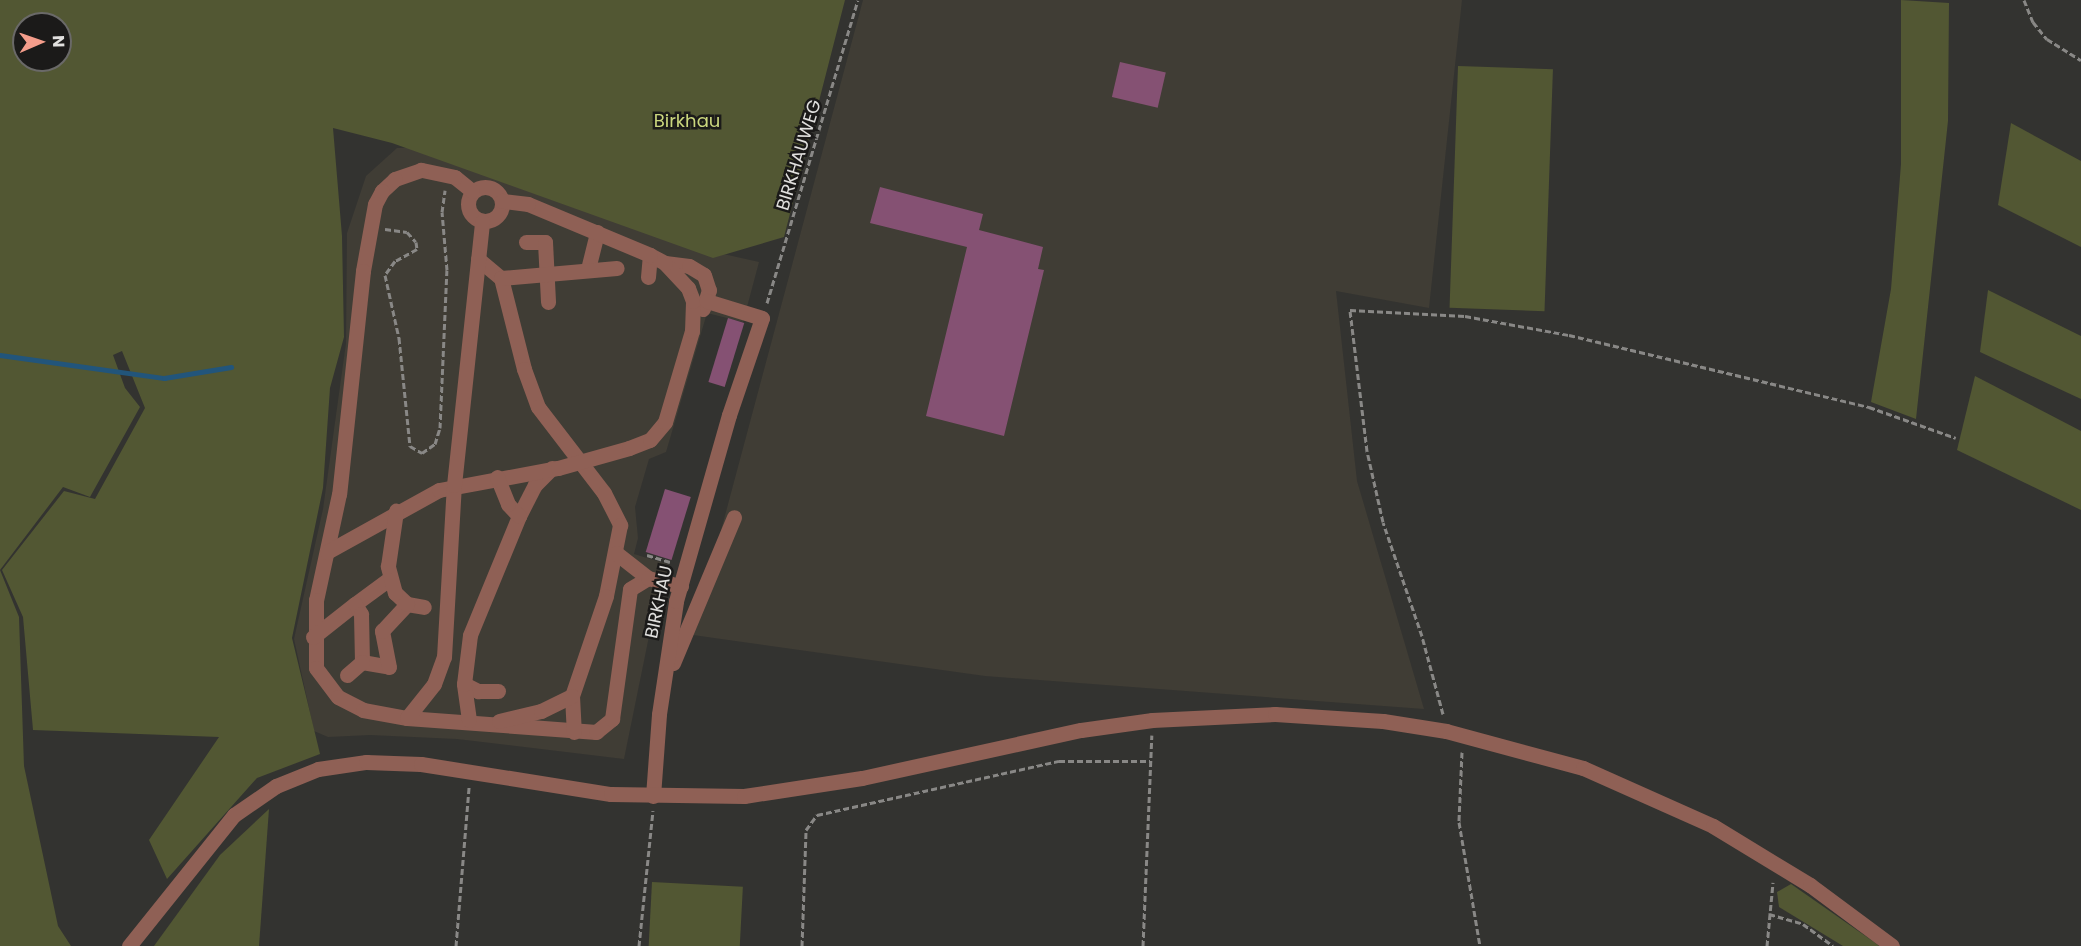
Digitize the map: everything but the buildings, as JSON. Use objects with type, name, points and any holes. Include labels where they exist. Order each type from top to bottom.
[{"type":"street","points":[[472,191],[455,177],[421,170],[395,179],[382,191],[369,229],[339,494],[316,600],[313,637],[316,668],[338,698],[363,710],[407,718],[469,720],[574,732],[596,732],[612,719],[630,589],[648,578]]},
{"type":"street","points":[[327,552],[396,511],[454,485],[580,461],[628,448],[659,432],[676,365],[707,301],[707,282],[698,270],[665,263],[528,204],[502,201],[490,187],[472,191]]},
{"type":"street","points":[[472,191],[468,209],[482,221]]},
{"type":"street","points":[[482,221],[499,214],[502,201]]},
{"type":"street","points":[[407,718],[434,684],[444,657],[454,485],[482,221]]},
{"type":"street","points":[[588,269],[597,232]]},
{"type":"street","points":[[526,242],[545,242],[548,302]]},
{"type":"street","points":[[648,277],[650,255]]},
{"type":"street","points":[[478,260],[501,278],[524,369],[538,407],[580,461],[600,497],[620,525],[616,554],[580,683],[572,696],[541,711],[491,722]]},
{"type":"street","points":[[665,263],[688,288],[693,301],[692,331]]},
{"type":"street","points":[[501,278],[546,272],[617,268]]},
{"type":"street","points":[[707,301],[762,318]]},
{"type":"street","name":"BIRKHAU","points":[[654,796],[664,685],[681,586],[729,415],[762,318]]},
{"type":"street","points":[[469,720],[465,684],[470,635],[519,516],[535,485],[552,468]]},
{"type":"street","points":[[497,477],[508,504],[519,516]]},
{"type":"street","points":[[396,511],[388,550],[389,579],[407,604],[424,607]]},
{"type":"street","points":[[664,685],[734,517]]},
{"type":"street","points":[[616,554],[648,578],[681,586]]},
{"type":"street","points":[[313,637],[389,579]]},
{"type":"street","points":[[355,604],[361,614],[362,662]]},
{"type":"street","points":[[362,662],[392,674],[382,631],[407,604]]},
{"type":"street","points":[[347,675],[362,662]]},
{"type":"street","points":[[465,684],[478,691],[498,691]]},
{"type":"street","points":[[572,696],[574,732]]},
{"type":"street","points":[[129,946],[234,815],[276,786],[318,769],[366,762],[421,764],[611,794],[744,796],[802,789],[1081,730],[1152,720],[1275,714],[1383,720],[1446,731],[1583,768],[1644,793],[1713,826],[1776,863],[1892,946]]},
{"type":"path","name":"BIRKHAUWEG","points":[[762,318],[858,0]]},
{"type":"path","points":[[2024,0],[2032,22],[2047,39],[2081,60]]},
{"type":"path","points":[[369,229],[393,228],[406,232],[416,242],[411,255],[395,261],[385,274],[399,338],[410,446],[422,453],[435,444],[440,428],[447,270],[442,198],[455,177]]},
{"type":"path","points":[[1446,731],[1422,636],[1383,522],[1367,451],[1350,310],[1465,316],[1569,335],[1869,407],[1956,438]]},
{"type":"path","points":[[1143,946],[1152,720]]},
{"type":"path","points":[[1464,735],[1459,822],[1480,946]]},
{"type":"path","points":[[802,946],[806,830],[817,815],[1059,761],[1150,761]]},
{"type":"path","points":[[639,946],[654,796]]},
{"type":"path","points":[[456,946],[467,797]]},
{"type":"path","points":[[1767,946],[1776,863]]},
{"type":"path","points":[[1769,914],[1803,924],[1833,946]]},
{"type":"shaded area","points":[[863,0],[1462,0],[1429,308],[1336,291],[1357,481],[1424,709],[985,676],[693,635]]},
{"type":"shaded area","points":[[446,147],[710,251],[759,262],[743,322],[707,313],[666,452],[649,459],[635,507],[638,538],[634,554],[670,565],[657,597],[624,759],[457,739],[370,735],[328,737],[314,731],[294,639],[323,509],[346,343],[347,233],[366,176],[397,148]]},
{"type":"green space","name":"Birkhau","points":[[0,0],[845,0],[784,237],[713,258],[392,143],[333,128],[342,236],[344,337],[330,388],[323,488],[292,638],[320,754],[257,778],[167,879],[149,840],[219,737],[33,730],[23,617],[2,570],[64,491],[95,499],[145,408],[122,351],[113,355],[125,388],[140,407],[90,497],[63,487],[0,570]]},
{"type":"green space","points":[[1901,0],[1949,3],[1948,121],[1916,419],[1871,402],[1891,289],[1901,164]]},
{"type":"green space","points":[[1458,66],[1553,69],[1544,311],[1450,308]]},
{"type":"green space","points":[[2011,123],[2081,161],[2081,247],[1998,205]]},
{"type":"green space","points":[[1988,290],[2081,336],[2081,399],[1980,352]]},
{"type":"green space","points":[[1975,376],[2081,431],[2081,510],[1957,450]]},
{"type":"green space","points":[[0,570],[19,617],[24,766],[58,926],[71,946],[0,946]]},
{"type":"green space","points":[[269,809],[259,946],[154,946],[220,855]]},
{"type":"green space","points":[[652,882],[743,887],[740,946],[649,946]]},
{"type":"green space","points":[[1791,884],[1879,946],[1843,946],[1779,907],[1777,892]]},
{"type":"waterway","points":[[0,355],[164,378],[231,367]]}]
